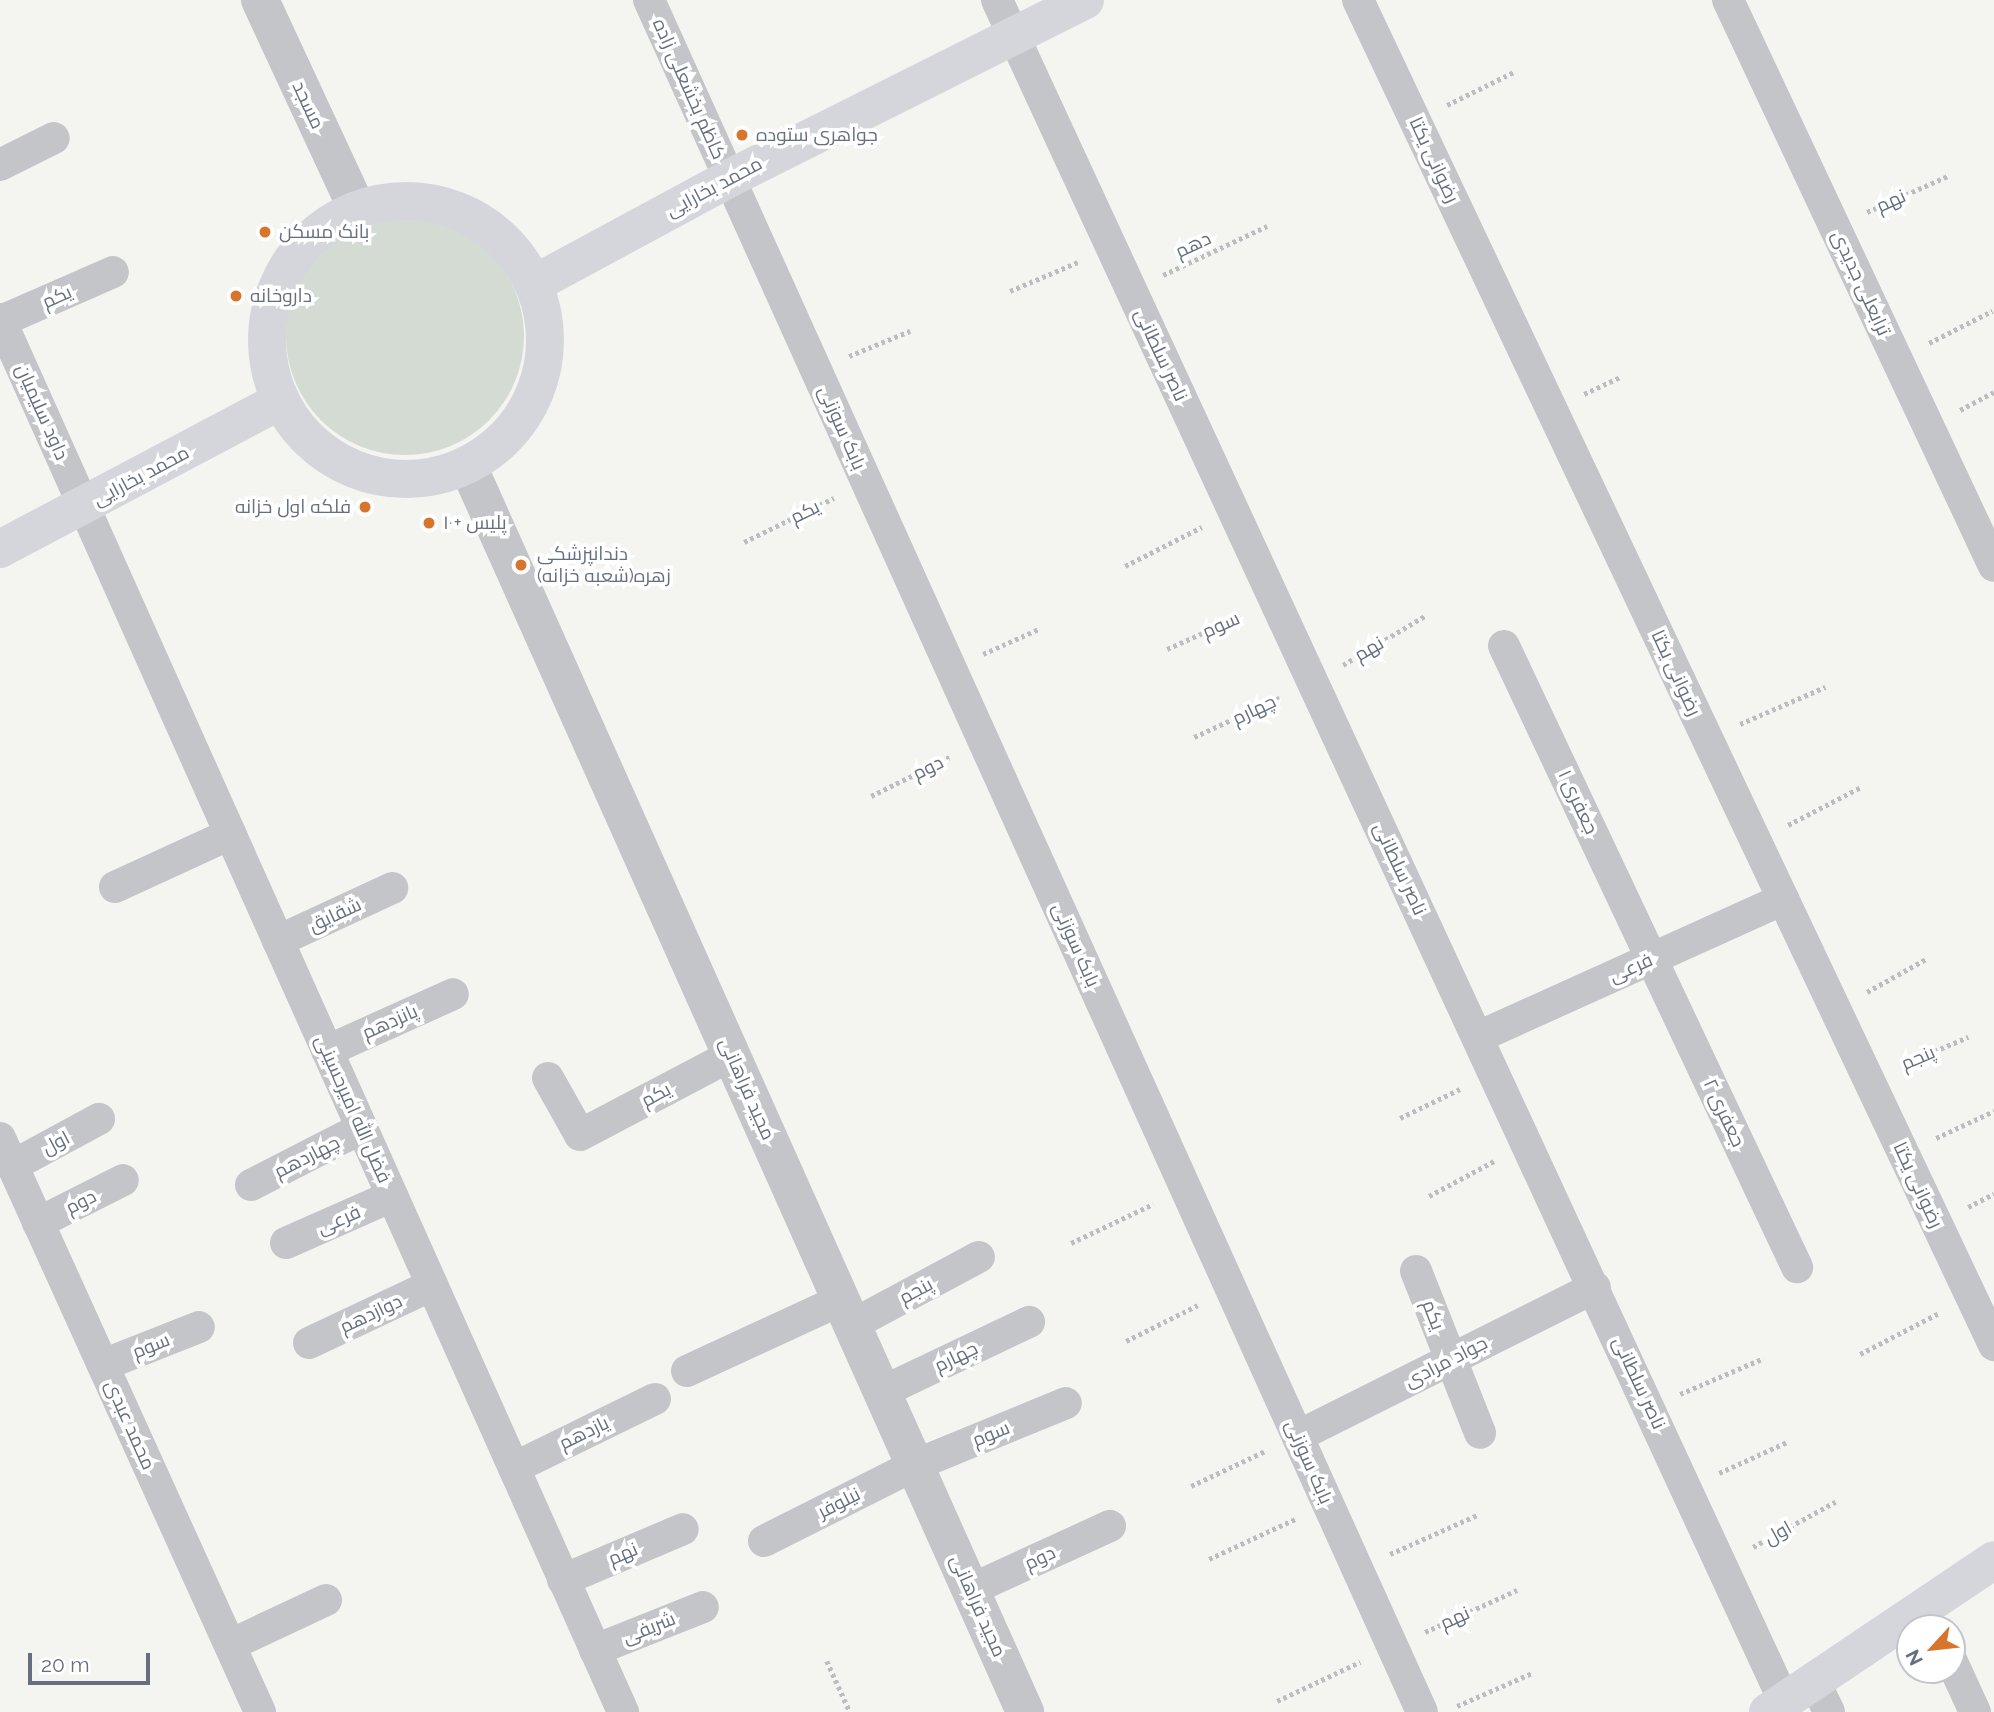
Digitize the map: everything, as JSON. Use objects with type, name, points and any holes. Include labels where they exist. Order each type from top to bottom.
[{"type":"main road","name":"محمد بخارایی","points":[[534,284],[730,178],[1084,0]]},
{"type":"main road","points":[[417,201],[446,206],[498,236],[534,284],[544,318],[545,354],[537,388],[513,429],[498,446],[468,466],[433,478],[397,479],[361,472],[328,456],[301,431],[281,401],[267,345],[276,288],[309,240],[357,209],[417,201]]},
{"type":"main road","name":"محمد بخارایی","points":[[0,549],[281,401]]},
{"type":"main road","points":[[1934,1614],[1994,1560]]},
{"type":"main road","points":[[1799,1702],[1896,1640]]},
{"type":"street","name":"مسجد","points":[[260,0],[357,209]]},
{"type":"street","name":"کاظم بخشعلی زاده","points":[[649,0],[730,178]]},
{"type":"street","name":"ناصر سلطانی","points":[[997,0],[1722,1564],[1799,1702]]},
{"type":"street","name":"رضوانی یکتا","points":[[1358,0],[1994,1345]]},
{"type":"street","name":"ترابعلی جدیدی","points":[[1728,0],[1994,566]]},
{"type":"street","points":[[0,165],[54,138]]},
{"type":"street","name":"بابک سوزنی","points":[[730,178],[1422,1712]]},
{"type":"street","name":"یکم","points":[[1,320],[113,272]]},
{"type":"street","name":"داود سلیمیان","points":[[1,320],[85,506]]},
{"type":"street","name":"مجید فراهانی","points":[[468,466],[1025,1712]]},
{"type":"street","name":"فضل الله امیرحسینی","points":[[85,506],[623,1712]]},
{"type":"street","name":"جعفری ۱","points":[[1504,646],[1651,958]]},
{"type":"street","points":[[115,887],[230,834]]},
{"type":"street","name":"شقایق","points":[[278,941],[392,888]]},
{"type":"street","name":"فرعی","points":[[1478,1037],[1783,899]]},
{"type":"street","name":"جعفری ۲","points":[[1651,958],[1797,1267]]},
{"type":"street","name":"پانزدهم","points":[[327,1051],[453,994]]},
{"type":"street","name":"یکم","points":[[548,1078],[580,1135],[732,1055]]},
{"type":"street","name":"اول","points":[[6,1152],[99,1119]]},
{"type":"street","name":"چهاردهم","points":[[251,1185],[362,1128]]},
{"type":"street","name":"محمد عبدی","points":[[6,1152],[260,1712]]},
{"type":"street","name":"دوم","points":[[38,1223],[123,1180]]},
{"type":"street","name":"فرعی","points":[[286,1243],[392,1196]]},
{"type":"street","name":"پنجم","points":[[687,1371],[847,1312],[979,1257]]},
{"type":"street","name":"یکم","points":[[1416,1271],[1451,1359]]},
{"type":"street","name":"دوازدهم","points":[[309,1343],[432,1286]]},
{"type":"street","name":"جواد مرادی","points":[[1298,1436],[1595,1287]]},
{"type":"street","name":"چهارم","points":[[882,1392],[1029,1322]]},
{"type":"street","name":"سوم","points":[[103,1365],[199,1327]]},
{"type":"street","points":[[1451,1359],[1480,1433]]},
{"type":"street","name":"یازدهم","points":[[514,1468],[655,1399]]},
{"type":"street","name":"سوم","points":[[915,1465],[1066,1403]]},
{"type":"street","name":"نیلوفر","points":[[764,1541],[915,1465]]},
{"type":"street","name":"دوم","points":[[971,1590],[1110,1526]]},
{"type":"street","name":"نهم","points":[[563,1580],[683,1529]]},
{"type":"street","points":[[230,1645],[326,1600]]},
{"type":"street","name":"شریفی","points":[[595,1650],[703,1607]]},
{"type":"street","points":[[1962,1684],[1975,1712]]},
{"type":"path","points":[[1415,120],[1514,72]]},
{"type":"path","name":"نهم","points":[[1835,226],[1948,176]]},
{"type":"path","name":"دهم","points":[[1130,290],[1267,226]]},
{"type":"path","points":[[1010,291],[1111,248]]},
{"type":"path","points":[[1897,358],[1992,311]]},
{"type":"path","points":[[816,370],[910,331]]},
{"type":"path","name":"یکم","points":[[744,542],[866,482]]},
{"type":"path","points":[[1125,566],[1234,511]]},
{"type":"path","name":"سوم","points":[[1167,649],[1276,600]]},
{"type":"path","name":"نهم","points":[[1314,682],[1426,616]]},
{"type":"path","points":[[950,668],[1039,629]]},
{"type":"path","name":"چهارم","points":[[1195,737],[1314,682]]},
{"type":"path","points":[[1707,738],[1825,687]]},
{"type":"path","name":"دوم","points":[[871,796],[984,741]]},
{"type":"path","points":[[1756,841],[1861,787]]},
{"type":"path","points":[[1835,1010],[1926,959]]},
{"type":"path","name":"پنجم","points":[[1868,1079],[1968,1037]]},
{"type":"path","points":[[1400,1118],[1494,1072]]},
{"type":"path","points":[[1903,1153],[1994,1111]]},
{"type":"path","points":[[1429,1196],[1528,1143]]},
{"type":"path","points":[[1071,1243],[1185,1189]]},
{"type":"path","points":[[1126,1340],[1231,1289]]},
{"type":"path","points":[[1860,1354],[1971,1297]]},
{"type":"path","points":[[1650,1407],[1764,1358]]},
{"type":"path","points":[[1191,1486],[1298,1436]]},
{"type":"path","points":[[1686,1487],[1787,1442]]},
{"type":"path","name":"اول","points":[[1722,1564],[1835,1502]]},
{"type":"path","points":[[1209,1559],[1328,1504]]},
{"type":"path","points":[[1357,1568],[1477,1515]]},
{"type":"path","name":"نهم","points":[[1277,1701],[1517,1590]]},
{"type":"path","points":[[827,1661],[850,1712]]},
{"type":"path","points":[[1443,1712],[1532,1673]]},
{"type":"shaded area","points":[[405,217],[428,219],[451,226],[471,237],[489,252],[504,270],[515,290],[522,313],[522,359],[515,382],[504,402],[489,420],[471,435],[451,446],[428,453],[405,455],[382,453],[359,446],[339,435],[321,420],[306,402],[295,382],[288,359],[286,336],[288,313],[295,290],[306,270],[321,252],[339,237],[359,226],[382,219]]},
{"type":"place","name":"جواهری ستوده","points":[[742,135]]},
{"type":"place","name":"بانک مسکن","points":[[265,232]]},
{"type":"place","name":"داروخانه","points":[[236,296]]},
{"type":"place","name":"فلکه اول خزانه","points":[[365,507]]},
{"type":"place","name":"پلیس +۱۰","points":[[429,523]]},
{"type":"place","name":"دندانپزشکی زهره(شعبه خزانه)","points":[[521,565]]}]
